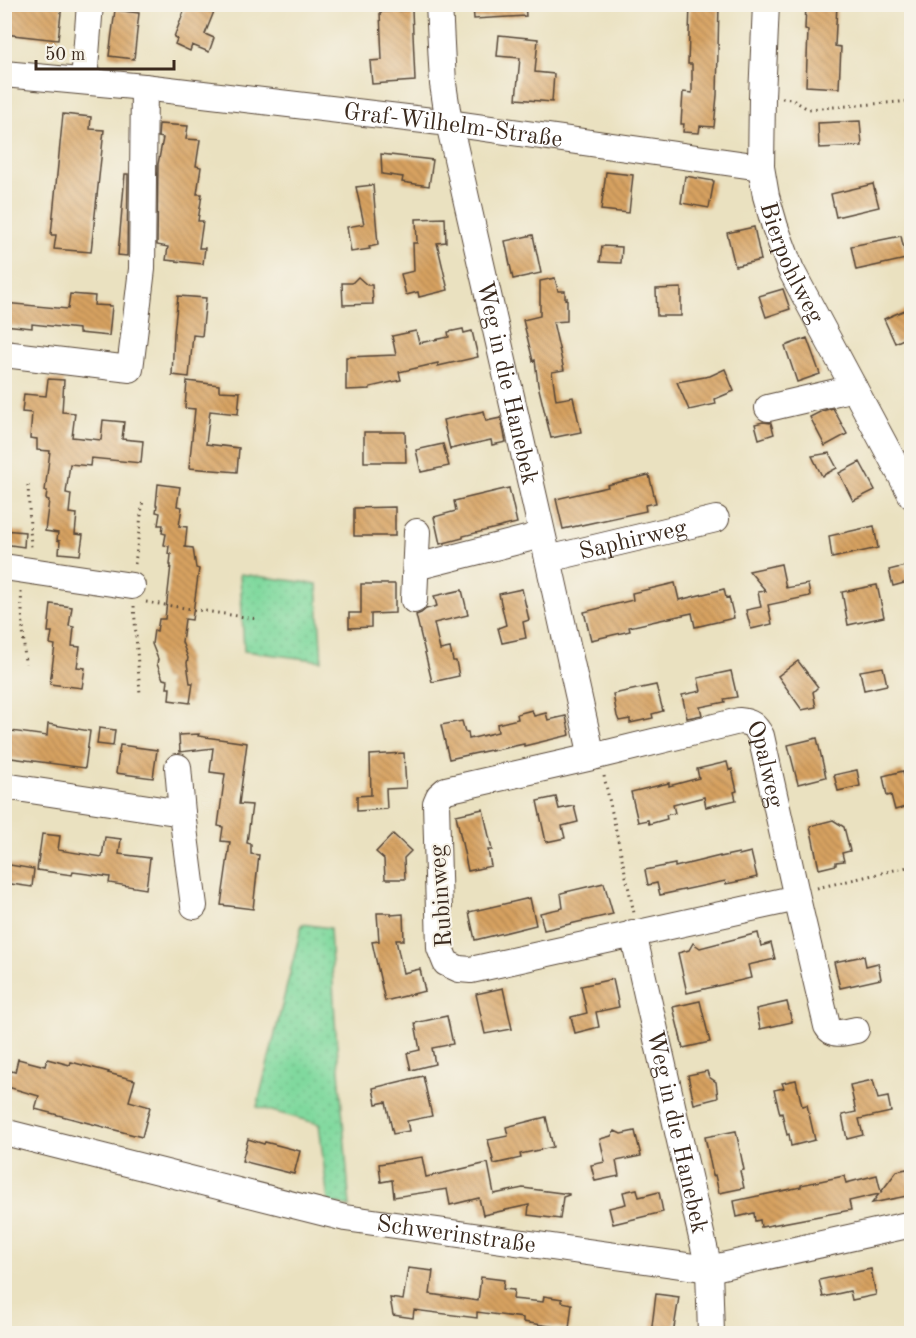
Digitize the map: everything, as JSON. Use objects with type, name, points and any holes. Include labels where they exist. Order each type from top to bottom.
[{"type":"street","points":[[84,81],[90,4]]},
{"type":"street","name":"Weg in die Hanebek","points":[[439,4],[449,123],[592,757]]},
{"type":"street","name":"Bierpohlweg","points":[[766,4],[761,167],[766,196],[791,270],[912,496]]},
{"type":"street","name":"Graf-Wilhelm-Straße","points":[[4,74],[144,87],[449,123],[761,167]]},
{"type":"street","points":[[4,354],[130,369],[142,269],[144,87]]},
{"type":"street","points":[[768,408],[854,388]]},
{"type":"street","name":"Saphirweg","points":[[416,567],[716,519]]},
{"type":"street","points":[[414,600],[417,532]]},
{"type":"street","points":[[19,569],[139,594]]},
{"type":"street","name":"Opalweg","points":[[592,757],[739,721],[749,722],[756,727],[761,736],[796,898],[827,1026],[834,1033],[856,1030]]},
{"type":"street","name":"Rubinweg","points":[[592,757],[446,790],[439,796],[435,814],[440,948],[446,963],[459,969],[471,970],[633,933]]},
{"type":"street","points":[[178,767],[194,906]]},
{"type":"street","points":[[4,786],[182,813]]},
{"type":"street","points":[[633,933],[796,898]]},
{"type":"street","name":"Weg in die Hanebek","points":[[633,933],[709,1269],[711,1334]]},
{"type":"street","name":"Schwerinstraße","points":[[4,1132],[345,1218],[709,1269],[912,1224]]},
{"type":"path","points":[[762,97],[791,99],[808,109],[912,101]]},
{"type":"path","points":[[25,664],[19,569],[28,485]]},
{"type":"path","points":[[139,594],[256,619]]},
{"type":"path","points":[[592,757],[603,770],[635,919],[633,933]]},
{"type":"path","points":[[796,898],[813,889],[912,866]]},
{"type":"green space","points":[[240,574],[317,584],[322,661],[244,651]]},
{"type":"green space","points":[[302,924],[330,928],[350,1207],[328,1202],[319,1124],[257,1107]]},
{"type":"building","points":[[4,4],[62,4],[58,40],[4,34]]},
{"type":"building","points":[[187,4],[217,4],[205,34],[214,38],[209,52],[192,45],[190,51],[175,44],[177,39],[174,37]]},
{"type":"building","points":[[473,4],[525,4],[526,16],[474,19]]},
{"type":"building","points":[[690,4],[719,4],[714,127],[700,126],[699,133],[683,132],[684,124],[681,124],[683,92],[692,93],[692,64],[688,64]]},
{"type":"building","points":[[806,4],[837,4],[835,46],[841,47],[839,88],[806,86],[808,30],[805,29]]},
{"type":"building","points":[[115,10],[139,13],[134,59],[109,56]]},
{"type":"building","points":[[412,10],[415,81],[372,84],[370,61],[382,60],[380,12]]},
{"type":"building","points":[[499,35],[538,39],[535,72],[554,74],[552,102],[516,99],[520,58],[497,56]]},
{"type":"building","points":[[63,114],[91,117],[90,129],[104,130],[91,252],[54,249],[56,235],[51,235]]},
{"type":"building","points":[[860,121],[862,146],[819,148],[818,123]]},
{"type":"building","points":[[159,124],[188,126],[186,139],[200,140],[196,166],[201,167],[197,194],[202,194],[198,221],[203,221],[199,248],[205,248],[203,264],[166,260],[168,247],[157,245],[158,164],[163,138],[158,137]]},
{"type":"building","points":[[381,154],[433,160],[429,186],[402,182],[403,177],[382,174]]},
{"type":"building","points":[[606,172],[633,175],[629,213],[601,210]]},
{"type":"building","points":[[125,174],[128,174],[127,256],[118,255]]},
{"type":"building","points":[[685,176],[714,181],[709,208],[681,203]]},
{"type":"building","points":[[873,184],[879,207],[836,217],[831,194]]},
{"type":"building","points":[[373,185],[378,245],[369,247],[370,249],[351,252],[347,227],[364,224],[356,187]]},
{"type":"building","points":[[445,218],[446,242],[437,243],[448,290],[419,297],[418,292],[406,295],[401,274],[414,271],[413,243],[417,243],[416,219]]},
{"type":"building","points":[[754,227],[761,260],[735,266],[727,233]]},
{"type":"building","points":[[533,235],[541,273],[513,279],[505,241]]},
{"type":"building","points":[[901,236],[906,259],[856,270],[851,246]]},
{"type":"building","points":[[602,246],[622,247],[621,263],[600,262]]},
{"type":"building","points":[[358,277],[367,285],[372,285],[373,304],[343,305],[342,283],[352,283]]},
{"type":"building","points":[[555,278],[558,291],[565,291],[565,299],[567,298],[567,321],[553,322],[564,370],[552,372],[556,400],[573,397],[581,432],[551,438],[538,385],[535,360],[533,361],[523,320],[540,316],[540,281]]},
{"type":"building","points":[[681,288],[681,316],[657,316],[656,289]]},
{"type":"building","points":[[783,289],[790,309],[766,317],[759,296]]},
{"type":"building","points":[[70,294],[95,296],[94,305],[112,306],[109,336],[79,333],[79,329],[32,324],[32,328],[4,325],[4,303],[68,309]]},
{"type":"building","points":[[178,296],[206,298],[202,336],[193,335],[189,377],[172,375]]},
{"type":"building","points":[[912,307],[912,335],[895,343],[884,319]]},
{"type":"building","points":[[463,329],[464,333],[472,331],[478,357],[399,372],[401,380],[370,387],[370,389],[346,390],[346,357],[396,355],[392,336],[416,331],[419,343],[449,337],[448,332]]},
{"type":"building","points":[[807,338],[820,374],[797,382],[785,346]]},
{"type":"building","points":[[725,369],[734,391],[715,399],[716,404],[689,410],[677,382],[710,376]]},
{"type":"building","points":[[48,379],[64,380],[62,412],[75,413],[72,437],[101,440],[103,420],[124,422],[122,439],[143,441],[141,463],[91,458],[90,466],[70,464],[66,493],[71,494],[69,513],[77,514],[75,534],[83,535],[80,555],[59,553],[58,533],[45,531],[49,500],[46,499],[47,491],[45,491],[50,451],[37,450],[37,439],[30,438],[32,413],[22,412],[24,394],[46,396]]},
{"type":"building","points":[[187,381],[219,385],[219,391],[240,392],[238,414],[210,411],[206,444],[239,448],[237,472],[189,468],[195,409],[185,408]]},
{"type":"building","points":[[833,408],[847,434],[825,446],[810,417]]},
{"type":"building","points":[[484,411],[486,421],[501,418],[506,442],[492,445],[491,440],[450,449],[443,420]]},
{"type":"building","points":[[771,423],[774,434],[759,439],[755,424]]},
{"type":"building","points":[[364,432],[405,432],[406,462],[364,462]]},
{"type":"building","points":[[443,444],[449,466],[421,472],[416,450]]},
{"type":"building","points":[[829,453],[837,468],[822,476],[812,456]]},
{"type":"building","points":[[860,462],[875,490],[853,501],[839,473]]},
{"type":"building","points":[[649,475],[656,503],[645,505],[646,511],[563,529],[556,499]]},
{"type":"building","points":[[158,484],[180,487],[177,506],[182,507],[179,526],[187,527],[185,547],[193,548],[196,568],[199,569],[192,620],[185,619],[182,642],[188,658],[190,683],[193,683],[190,703],[169,700],[168,680],[163,679],[152,644],[154,630],[157,631],[159,619],[165,619],[171,565],[171,554],[168,554],[169,546],[164,545],[166,534],[162,533],[163,525],[158,525],[160,513],[156,512],[156,505]]},
{"type":"building","points":[[509,488],[517,523],[440,544],[434,517],[456,511],[454,501]]},
{"type":"building","points":[[395,507],[395,536],[354,536],[354,508]]},
{"type":"building","points":[[874,526],[878,548],[832,558],[829,536]]},
{"type":"building","points":[[4,530],[25,532],[24,547],[4,544]]},
{"type":"building","points":[[781,564],[786,588],[808,584],[810,596],[768,605],[772,624],[751,629],[746,610],[761,607],[758,592],[766,591],[749,571]]},
{"type":"building","points":[[905,566],[908,582],[893,586],[889,570]]},
{"type":"building","points":[[675,583],[679,600],[724,589],[726,598],[729,597],[734,618],[695,627],[692,613],[629,627],[630,631],[591,640],[584,612],[633,600],[632,593]]},
{"type":"building","points":[[361,584],[395,584],[395,613],[371,614],[371,627],[349,628],[349,613],[361,613]]},
{"type":"building","points":[[877,585],[884,617],[848,625],[842,592]]},
{"type":"building","points":[[522,589],[529,620],[523,622],[526,638],[502,643],[498,628],[506,625],[499,594]]},
{"type":"building","points":[[462,590],[468,615],[434,623],[440,650],[450,648],[459,676],[432,682],[416,615],[437,606],[434,596]]},
{"type":"building","points":[[51,604],[72,607],[69,626],[74,627],[72,646],[80,647],[77,667],[85,668],[82,688],[50,684],[55,645],[50,644],[52,632],[48,632]]},
{"type":"building","points":[[798,661],[818,687],[813,692],[816,707],[802,710],[778,676]]},
{"type":"building","points":[[883,667],[887,685],[864,690],[860,671]]},
{"type":"building","points":[[731,671],[737,697],[700,707],[702,715],[687,718],[682,695],[701,691],[698,678]]},
{"type":"building","points":[[656,685],[663,711],[652,714],[653,718],[630,723],[630,719],[619,721],[613,694]]},
{"type":"building","points":[[532,710],[534,716],[546,713],[548,720],[566,716],[570,735],[524,746],[524,744],[449,759],[441,725],[462,721],[469,739],[498,732],[497,724],[518,719],[517,714]]},
{"type":"building","points":[[48,724],[90,731],[85,768],[4,757],[4,730],[47,736]]},
{"type":"building","points":[[99,728],[115,730],[113,746],[97,744]]},
{"type":"building","points":[[199,734],[198,736],[247,743],[239,804],[252,805],[247,843],[251,844],[251,854],[259,855],[253,909],[221,905],[230,842],[221,841],[223,827],[218,826],[225,774],[210,772],[213,748],[180,752],[179,735]]},
{"type":"building","points":[[817,738],[826,777],[798,784],[788,745]]},
{"type":"building","points":[[120,745],[157,750],[153,778],[116,773]]},
{"type":"building","points":[[404,753],[406,788],[386,789],[387,809],[357,811],[357,796],[371,795],[370,755]]},
{"type":"building","points":[[727,762],[729,770],[732,769],[737,791],[734,792],[736,800],[706,807],[704,797],[673,805],[675,813],[666,815],[667,819],[649,824],[648,820],[638,822],[631,792],[699,778],[697,769]]},
{"type":"building","points":[[857,770],[860,786],[838,791],[834,775]]},
{"type":"building","points":[[903,771],[907,787],[912,786],[912,805],[895,810],[891,795],[887,796],[883,776]]},
{"type":"building","points":[[556,797],[559,809],[574,806],[578,822],[562,826],[565,838],[546,842],[537,801]]},
{"type":"building","points":[[483,809],[492,850],[488,850],[491,866],[468,871],[456,815]]},
{"type":"building","points":[[833,820],[844,827],[850,851],[842,853],[844,861],[819,869],[810,826]]},
{"type":"building","points":[[42,834],[60,836],[58,850],[102,857],[105,837],[121,839],[119,854],[150,858],[146,889],[109,883],[110,877],[37,870]]},
{"type":"building","points":[[393,834],[411,851],[404,858],[405,879],[385,879],[384,859],[376,852]]},
{"type":"building","points":[[751,852],[757,877],[726,884],[725,881],[660,895],[657,883],[648,885],[645,870],[675,864],[675,867],[720,856]]},
{"type":"building","points":[[4,864],[34,869],[32,887],[4,883]]},
{"type":"building","points":[[604,883],[613,914],[544,930],[540,913],[563,908],[561,893]]},
{"type":"building","points":[[530,898],[536,925],[475,940],[469,912]]},
{"type":"building","points":[[377,913],[403,914],[404,940],[396,940],[403,973],[420,969],[425,991],[385,1001],[372,942],[379,941]]},
{"type":"building","points":[[758,933],[761,946],[771,943],[775,959],[748,965],[751,978],[687,993],[678,953],[689,950],[693,943],[700,948]]},
{"type":"building","points":[[864,956],[866,966],[878,963],[881,979],[840,988],[834,962]]},
{"type":"building","points":[[613,979],[619,1007],[596,1012],[599,1027],[575,1033],[571,1017],[587,1013],[581,986]]},
{"type":"building","points":[[503,988],[512,1029],[485,1034],[476,994]]},
{"type":"building","points":[[700,1001],[710,1042],[683,1048],[673,1007]]},
{"type":"building","points":[[787,1002],[792,1022],[760,1029],[756,1009]]},
{"type":"building","points":[[447,1016],[453,1044],[432,1048],[435,1064],[411,1070],[407,1053],[420,1050],[415,1023]]},
{"type":"building","points":[[18,1059],[45,1066],[47,1059],[70,1065],[71,1062],[135,1080],[129,1101],[150,1107],[142,1137],[35,1109],[39,1096],[4,1086],[4,1069],[15,1072]]},
{"type":"building","points":[[707,1071],[709,1077],[716,1082],[718,1098],[694,1104],[688,1075]]},
{"type":"building","points":[[423,1076],[432,1116],[407,1121],[409,1131],[393,1134],[386,1102],[376,1104],[373,1088]]},
{"type":"building","points":[[796,1080],[802,1106],[807,1105],[815,1140],[791,1146],[774,1090],[784,1088],[782,1083]]},
{"type":"building","points":[[873,1080],[878,1099],[888,1097],[891,1112],[859,1119],[863,1135],[847,1139],[842,1115],[856,1112],[850,1085]]},
{"type":"building","points":[[546,1117],[553,1147],[520,1154],[521,1158],[494,1164],[488,1140],[508,1136],[506,1127]]},
{"type":"building","points":[[615,1131],[621,1134],[635,1131],[641,1156],[616,1161],[619,1176],[595,1181],[591,1165],[605,1162],[600,1139],[611,1136]]},
{"type":"building","points":[[736,1131],[744,1170],[740,1171],[744,1188],[719,1193],[705,1137]]},
{"type":"building","points":[[248,1139],[300,1151],[294,1174],[242,1161]]},
{"type":"building","points":[[422,1157],[426,1177],[488,1163],[494,1194],[523,1188],[569,1195],[563,1197],[560,1219],[528,1215],[529,1205],[483,1215],[479,1198],[450,1205],[447,1189],[394,1197],[392,1180],[381,1182],[379,1164]]},
{"type":"building","points":[[907,1169],[912,1195],[872,1203],[879,1194],[849,1201],[851,1210],[761,1227],[760,1220],[755,1221],[754,1213],[737,1217],[734,1201],[844,1176],[846,1183],[877,1175],[881,1192],[897,1171]]},
{"type":"building","points":[[637,1189],[639,1197],[659,1192],[663,1212],[613,1224],[609,1208],[626,1204],[623,1192]]},
{"type":"building","points":[[408,1268],[433,1271],[430,1294],[478,1301],[481,1277],[504,1280],[503,1289],[514,1290],[513,1299],[543,1302],[544,1296],[562,1299],[562,1302],[572,1304],[569,1329],[523,1322],[523,1318],[477,1312],[477,1318],[414,1310],[413,1318],[393,1315],[390,1298],[403,1300]]},
{"type":"building","points":[[871,1269],[876,1295],[852,1300],[850,1291],[823,1297],[819,1280]]},
{"type":"building","points":[[656,1294],[679,1297],[673,1334],[651,1334]]}]
